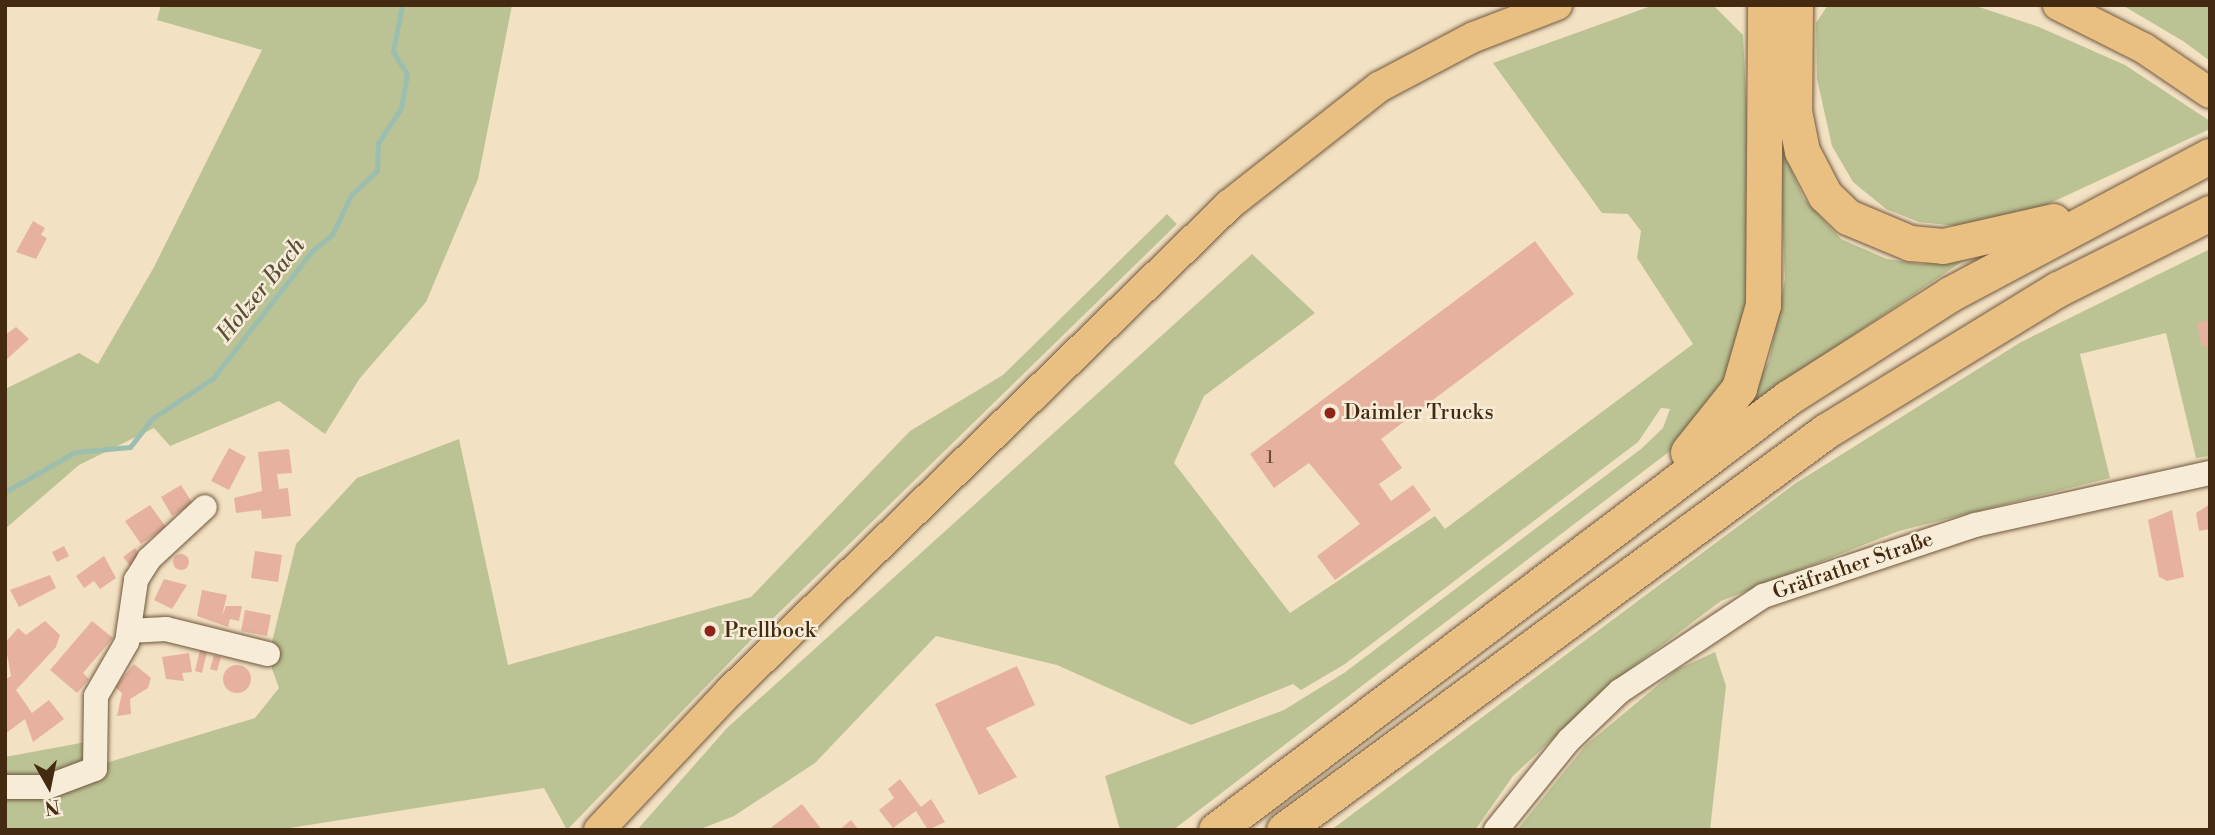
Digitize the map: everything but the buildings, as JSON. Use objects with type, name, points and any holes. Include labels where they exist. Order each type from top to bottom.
[{"type":"highway","points":[[1737,5],[1779,45]]},
{"type":"highway","points":[[1765,5],[1779,45],[1802,151],[1825,195],[1877,233],[1910,243],[1971,243],[2132,193]]},
{"type":"highway","points":[[1561,565],[1718,421],[1754,349],[1768,254],[1779,45],[1795,5]]},
{"type":"highway","points":[[1779,45],[1814,5]]},
{"type":"highway","points":[[1216,830],[1561,565],[1789,397],[1950,294],[2132,193],[2210,156]]},
{"type":"highway","points":[[1284,830],[1826,431],[2058,289],[2210,213]]},
{"type":"main road","points":[[600,830],[721,700],[1229,205],[1379,87],[1474,37],[1557,5]]},
{"type":"main road","points":[[2057,5],[2145,49],[2208,92]]},
{"type":"street","name":"Gräfrather Straße","points":[[1496,830],[1569,740],[1620,691],[1763,596],[1975,525],[2210,473]]},
{"type":"street","points":[[5,787],[47,788],[95,769],[96,696],[129,631],[140,570],[205,508]]},
{"type":"street","points":[[129,631],[166,629],[268,654]]},
{"type":"green space","points":[[161,5],[512,5],[478,179],[426,302],[360,378],[325,434],[279,401],[170,446],[154,428],[79,465],[5,529],[5,389],[79,353],[98,364],[154,267],[262,50],[157,20]]},
{"type":"green space","points":[[1654,5],[1713,5],[1743,35],[1755,264],[1737,375],[1670,451],[1173,830],[1120,830],[1105,776],[1284,710],[1344,673],[1641,449],[1663,428],[1670,409],[1661,408],[1638,442],[1345,664],[1301,690],[1293,684],[1191,725],[1057,665],[936,636],[815,763],[734,816],[698,830],[637,830],[727,728],[1252,254],[1315,313],[1204,396],[1174,463],[1290,613],[1435,516],[1445,529],[1693,344],[1637,258],[1641,231],[1628,214],[1602,213],[1493,63]]},
{"type":"green space","points":[[1828,5],[1973,5],[2039,27],[2125,65],[2210,121],[2210,129],[2007,223],[1976,228],[1919,222],[1886,209],[1853,182],[1832,146],[1817,79],[1816,23]]},
{"type":"green space","points":[[2122,5],[2210,5],[2210,61],[2183,41]]},
{"type":"green space","points":[[1779,142],[1804,199],[1841,239],[1887,259],[1921,264],[1966,259],[1741,411],[1769,361],[1785,279]]},
{"type":"green space","points":[[1167,214],[1177,224],[752,639],[567,830],[544,788],[277,830],[5,830],[5,757],[86,742],[86,769],[255,718],[279,688],[268,658],[296,544],[357,478],[459,439],[508,665],[751,597],[910,431],[1003,375]]},
{"type":"green space","points":[[2210,249],[2210,456],[2196,458],[2166,333],[2080,354],[2110,478],[1899,531],[1721,601],[1618,678],[1513,776],[1475,830],[1331,830],[1796,483],[2021,342]]},
{"type":"green space","points":[[1715,652],[1726,686],[1710,830],[1517,830],[1586,745],[1676,670]]},
{"type":"waterway","name":"Holzer Bach","points":[[5,492],[75,452],[130,447],[153,418],[213,378],[312,251],[332,235],[351,195],[377,171],[378,143],[401,108],[407,74],[393,52],[402,5]]},
{"type":"place","name":"Daimler Trucks","points":[[1330,413]]},
{"type":"place","name":"Prellbock","points":[[710,631]]}]
